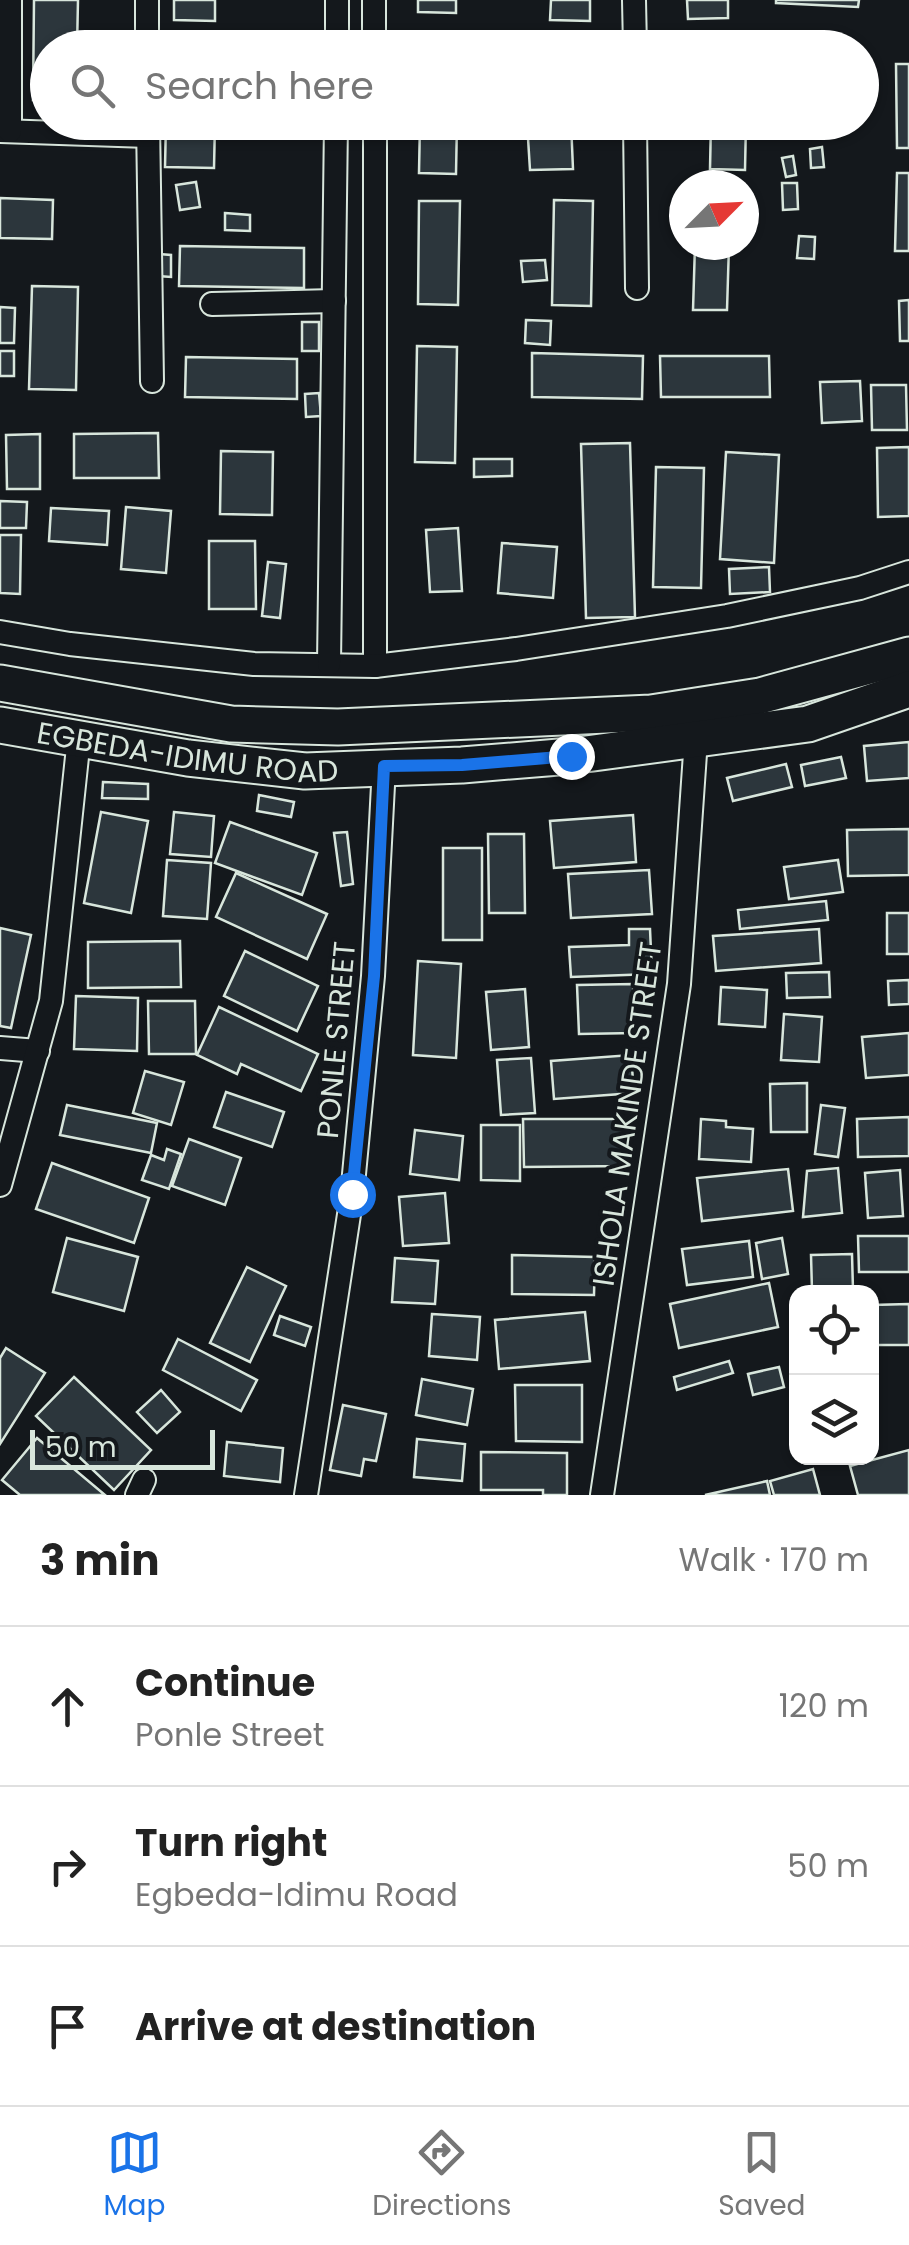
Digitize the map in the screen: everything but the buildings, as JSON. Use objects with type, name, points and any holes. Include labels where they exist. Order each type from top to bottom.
[{"type":"main road","name":"EGBEDA-IDIMU ROAD","points":[[0,683],[231,724],[357,726],[651,713],[760,696],[909,655]]},
{"type":"main road","name":"EGBEDA-IDIMU ROAD","points":[[0,725],[188,758],[305,771],[462,765],[571,756],[808,724],[909,689]]},
{"type":"street","points":[[10,0],[5,131],[30,131]]},
{"type":"street","points":[[147,0],[148,30]]},
{"type":"street","points":[[337,0],[337,30]]},
{"type":"street","points":[[374,0],[374,30]]},
{"type":"street","points":[[634,0],[634,30]]},
{"type":"street","points":[[148,140],[152,381]]},
{"type":"street","points":[[329,664],[336,140]]},
{"type":"street","points":[[374,140],[375,666]]},
{"type":"street","points":[[635,140],[637,288]]},
{"type":"street","points":[[212,304],[334,301]]},
{"type":"street","points":[[0,632],[70,644],[254,664],[375,666],[516,649],[726,616],[860,588],[909,572]]},
{"type":"street","points":[[0,1185],[51,1000],[79,738]]},
{"type":"street","name":"ISHOLA MAKINDE STREET","points":[[602,1495],[679,984],[696,738]]},
{"type":"street","name":"PONLE STREET","points":[[306,1495],[352,1194],[374,976],[384,766]]},
{"type":"street","points":[[0,1048],[38,1051]]},
{"type":"route","points":[[352,1194],[374,976],[384,766],[462,765],[571,756]]}]
